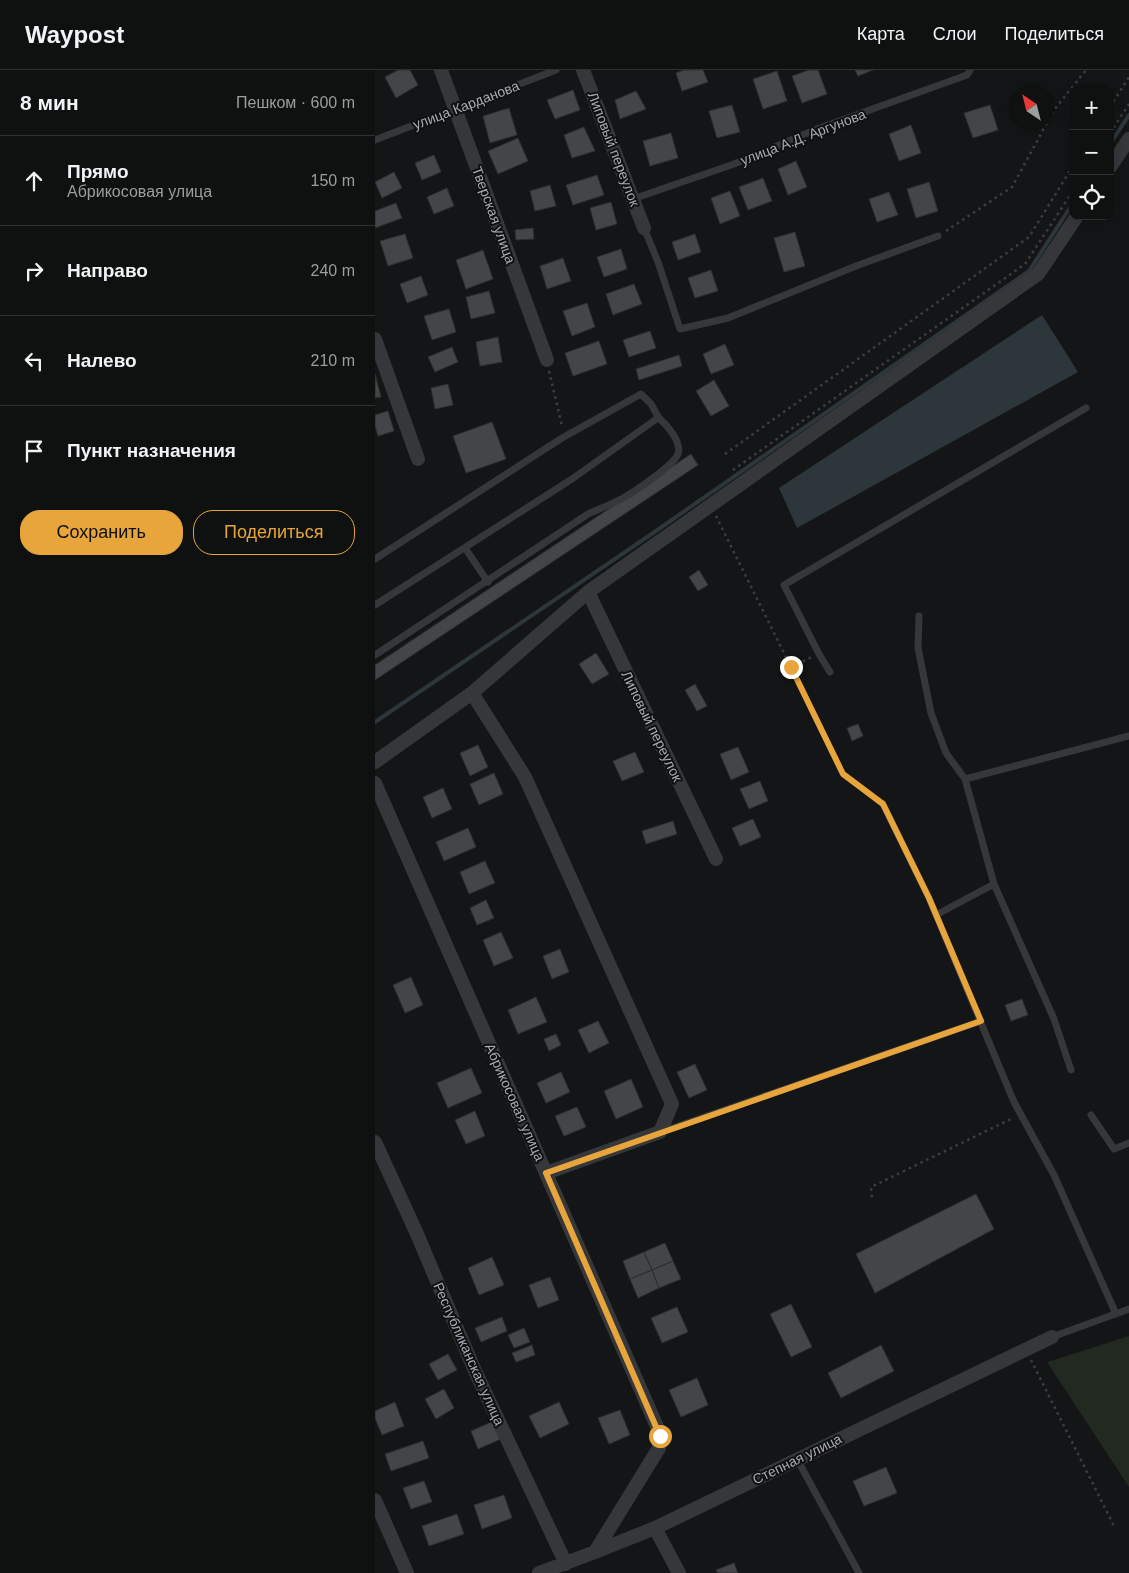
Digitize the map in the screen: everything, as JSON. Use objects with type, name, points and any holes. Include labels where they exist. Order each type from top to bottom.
[{"type":"street","name":"Тверская улица","points":[[441,70],[547,360]]},
{"type":"street","name":"Липовый переулок","points":[[583,70],[644,228]]},
{"type":"street","points":[[1114,161],[1129,139]]},
{"type":"street","points":[[375,762],[472,693],[588,592],[1038,274],[1074,220]]},
{"type":"street","points":[[375,340],[418,459]]},
{"type":"street","name":"Липовый переулок","points":[[588,592],[716,859]]},
{"type":"street","points":[[472,693],[525,776],[672,1104],[660,1132],[546,1173]]},
{"type":"street","name":"Абрикосовая улица","points":[[375,783],[660,1436],[659,1448],[595,1552]]},
{"type":"street","name":"Республиканская улица","points":[[375,1142],[389,1177],[417,1234],[475,1371],[566,1564]]},
{"type":"street","name":"Степная улица","points":[[539,1573],[655,1528],[1052,1337]]},
{"type":"street","points":[[375,1500],[407,1573]]},
{"type":"street","points":[[655,1528],[679,1573]]},
{"type":"lane","name":"улица Карданова","points":[[375,140],[556,70]]},
{"type":"lane","name":"улица А.Д. Аргунова","points":[[633,199],[734,164],[817,129],[967,75],[970,70]]},
{"type":"lane","points":[[644,228],[658,262],[680,329],[728,318],[856,266],[938,236]]},
{"type":"lane","points":[[375,559],[562,438],[641,394],[651,404],[659,418],[667,425],[678,445],[678,455],[649,480],[623,498],[588,514],[375,655]]},
{"type":"lane","points":[[830,672],[784,585],[1086,408]]},
{"type":"lane","points":[[375,605],[572,480],[659,418]]},
{"type":"lane","points":[[465,548],[487,582]]},
{"type":"lane","points":[[919,616],[918,648],[931,713],[946,753],[965,779],[994,884],[1054,1019],[1071,1070]]},
{"type":"lane","points":[[965,779],[1129,736]]},
{"type":"lane","points":[[883,804],[936,915],[1021,1114],[1054,1176],[1117,1314]]},
{"type":"lane","points":[[936,915],[994,884]]},
{"type":"lane","points":[[660,1132],[981,1021]]},
{"type":"lane","points":[[1091,1115],[1114,1149],[1129,1144]]},
{"type":"lane","points":[[1052,1337],[1129,1308]]},
{"type":"lane","points":[[797,1459],[859,1573]]},
{"type":"path","points":[[938,236],[1011,187],[1054,110],[1086,70]]},
{"type":"path","points":[[1114,101],[1129,77]]},
{"type":"path","points":[[1113,130],[1129,104]]},
{"type":"path","points":[[725,454],[1029,236],[1069,172]]},
{"type":"path","points":[[733,470],[1025,264],[1069,197]]},
{"type":"path","points":[[547,360],[562,425],[562,438]]},
{"type":"path","points":[[711,505],[843,774],[883,804]]},
{"type":"path","points":[[791,667],[819,654]]},
{"type":"path","points":[[872,1197],[871,1187],[1021,1114]]},
{"type":"path","points":[[1026,1350],[1114,1526]]},
{"type":"shaded area","points":[[1042,315],[1078,372],[797,528],[779,488]]},
{"type":"shaded area","points":[[1129,1336],[1129,1487],[1047,1362]]},
{"type":"building","points":[[398,70],[410,70],[418,85],[396,98],[385,77]]},
{"type":"building","points":[[684,70],[703,70],[708,82],[682,91],[676,73]]},
{"type":"building","points":[[809,70],[818,70],[827,94],[802,103],[792,76]]},
{"type":"building","points":[[855,70],[873,70],[858,76]]},
{"type":"building","points":[[777,71],[787,101],[763,109],[753,79]]},
{"type":"building","points":[[573,90],[580,110],[555,119],[547,100]]},
{"type":"building","points":[[636,91],[646,109],[620,119],[615,100]]},
{"type":"building","points":[[732,105],[740,132],[717,138],[709,111]]},
{"type":"building","points":[[990,105],[998,130],[973,138],[964,113]]},
{"type":"building","points":[[509,108],[517,135],[490,143],[483,116]]},
{"type":"building","points":[[911,125],[921,153],[899,161],[889,134]]},
{"type":"building","points":[[584,127],[595,151],[572,158],[564,135]]},
{"type":"building","points":[[671,133],[678,158],[650,166],[643,141]]},
{"type":"building","points":[[518,138],[528,161],[498,174],[488,151]]},
{"type":"building","points":[[434,155],[441,172],[422,180],[415,163]]},
{"type":"building","points":[[796,161],[807,187],[788,195],[778,169]]},
{"type":"building","points":[[394,172],[402,188],[382,198],[375,182]]},
{"type":"building","points":[[597,175],[604,195],[573,205],[566,185]]},
{"type":"building","points":[[763,178],[772,201],[748,210],[739,187]]},
{"type":"building","points":[[929,182],[938,211],[916,218],[907,189]]},
{"type":"building","points":[[550,185],[556,206],[535,211],[530,191]]},
{"type":"building","points":[[447,188],[454,206],[434,214],[427,197]]},
{"type":"building","points":[[730,191],[740,216],[720,224],[711,198]]},
{"type":"building","points":[[889,192],[898,215],[877,222],[869,199]]},
{"type":"building","points":[[611,202],[617,224],[596,230],[590,208]]},
{"type":"building","points":[[396,203],[402,218],[375,228],[375,211]]},
{"type":"building","points":[[533,228],[534,239],[516,240],[515,230]]},
{"type":"building","points":[[795,232],[805,266],[784,272],[774,238]]},
{"type":"building","points":[[405,234],[413,258],[388,266],[380,241]]},
{"type":"building","points":[[695,234],[701,252],[678,260],[672,242]]},
{"type":"building","points":[[621,249],[627,269],[604,277],[597,257]]},
{"type":"building","points":[[483,250],[493,279],[466,289],[456,260]]},
{"type":"building","points":[[563,258],[571,281],[547,289],[540,266]]},
{"type":"building","points":[[711,270],[718,291],[695,298],[688,278]]},
{"type":"building","points":[[421,276],[428,295],[407,303],[400,284]]},
{"type":"building","points":[[634,284],[642,304],[613,315],[606,294]]},
{"type":"building","points":[[489,291],[495,313],[471,319],[466,297]]},
{"type":"building","points":[[587,303],[595,327],[572,336],[563,311]]},
{"type":"building","points":[[449,309],[456,332],[432,340],[424,316]]},
{"type":"building","points":[[650,331],[656,348],[629,357],[623,340]]},
{"type":"building","points":[[498,337],[502,362],[480,366],[476,342]]},
{"type":"building","points":[[599,341],[607,364],[573,376],[565,353]]},
{"type":"building","points":[[725,344],[734,365],[711,374],[703,354]]},
{"type":"building","points":[[452,347],[458,362],[435,372],[428,357]]},
{"type":"building","points":[[679,355],[682,366],[639,380],[636,369]]},
{"type":"building","points":[[375,374],[381,397],[375,398]]},
{"type":"building","points":[[714,380],[729,406],[711,416],[696,391]]},
{"type":"building","points":[[448,384],[453,405],[435,409],[431,388]]},
{"type":"building","points":[[388,411],[394,431],[378,436],[375,426],[375,415]]},
{"type":"building","points":[[492,422],[506,459],[466,473],[453,436]]},
{"type":"building","points":[[691,454],[698,465],[375,680],[375,665]]},
{"type":"building","points":[[699,570],[708,585],[698,591],[689,577]]},
{"type":"building","points":[[596,653],[609,674],[592,684],[579,664]]},
{"type":"building","points":[[695,684],[707,706],[697,711],[685,690]]},
{"type":"building","points":[[858,724],[863,736],[852,741],[847,728]]},
{"type":"building","points":[[478,745],[488,767],[470,776],[460,753]]},
{"type":"building","points":[[738,747],[749,772],[731,780],[720,754]]},
{"type":"building","points":[[635,752],[644,772],[622,781],[613,761]]},
{"type":"building","points":[[494,773],[503,794],[479,805],[470,784]]},
{"type":"building","points":[[760,781],[768,801],[749,809],[740,789]]},
{"type":"building","points":[[443,788],[452,809],[432,818],[423,797]]},
{"type":"building","points":[[753,819],[761,837],[740,846],[732,828]]},
{"type":"building","points":[[673,821],[677,834],[646,844],[642,831]]},
{"type":"building","points":[[468,828],[476,847],[444,861],[436,842]]},
{"type":"building","points":[[485,861],[495,883],[469,894],[460,872]]},
{"type":"building","points":[[486,900],[494,918],[477,925],[470,908]]},
{"type":"building","points":[[501,932],[513,958],[494,966],[483,940]]},
{"type":"building","points":[[560,949],[569,972],[552,979],[543,956]]},
{"type":"building","points":[[411,977],[423,1005],[405,1013],[393,985]]},
{"type":"building","points":[[536,997],[547,1022],[518,1034],[508,1010]]},
{"type":"building","points":[[1022,999],[1028,1015],[1011,1021],[1005,1005]]},
{"type":"building","points":[[598,1021],[609,1043],[589,1053],[578,1030]]},
{"type":"building","points":[[556,1034],[561,1045],[549,1051],[544,1039]]},
{"type":"building","points":[[695,1064],[707,1090],[689,1098],[677,1072]]},
{"type":"building","points":[[471,1068],[482,1093],[448,1108],[437,1083]]},
{"type":"building","points":[[561,1072],[570,1092],[546,1103],[537,1083]]},
{"type":"building","points":[[631,1079],[643,1107],[616,1119],[604,1091]]},
{"type":"building","points":[[577,1107],[586,1127],[564,1136],[555,1116]]},
{"type":"building","points":[[475,1111],[485,1136],[466,1144],[455,1120]]},
{"type":"building","points":[[976,1194],[994,1229],[875,1293],[856,1254]]},
{"type":"building","points":[[665,1243],[673,1261],[652,1270],[644,1252]]},
{"type":"building","points":[[644,1252],[652,1270],[630,1279],[623,1261]]},
{"type":"building","points":[[492,1257],[504,1285],[479,1295],[468,1268]]},
{"type":"building","points":[[673,1261],[681,1279],[659,1288],[652,1270]]},
{"type":"building","points":[[652,1270],[659,1288],[638,1298],[630,1279]]},
{"type":"building","points":[[550,1277],[559,1300],[538,1308],[529,1285]]},
{"type":"building","points":[[791,1304],[812,1347],[791,1357],[770,1314]]},
{"type":"building","points":[[677,1307],[688,1332],[662,1343],[651,1318]]},
{"type":"building","points":[[502,1317],[507,1331],[481,1342],[475,1328]]},
{"type":"building","points":[[524,1328],[530,1342],[514,1348],[508,1335]]},
{"type":"building","points":[[532,1345],[535,1355],[516,1362],[512,1353]]},
{"type":"building","points":[[881,1345],[894,1371],[841,1398],[828,1373]]},
{"type":"building","points":[[448,1354],[457,1370],[438,1380],[429,1364]]},
{"type":"building","points":[[697,1378],[708,1405],[681,1417],[669,1390]]},
{"type":"building","points":[[444,1389],[454,1408],[436,1419],[425,1399]]},
{"type":"building","points":[[395,1402],[404,1426],[382,1435],[375,1418],[375,1411]]},
{"type":"building","points":[[559,1402],[569,1424],[540,1438],[529,1416]]},
{"type":"building","points":[[620,1410],[630,1435],[609,1444],[598,1418]]},
{"type":"building","points":[[494,1421],[501,1439],[478,1449],[471,1431]]},
{"type":"building","points":[[423,1441],[429,1458],[391,1471],[385,1454]]},
{"type":"building","points":[[886,1467],[897,1493],[864,1506],[853,1481]]},
{"type":"building","points":[[424,1481],[432,1502],[411,1509],[403,1488]]},
{"type":"building","points":[[504,1495],[512,1518],[482,1529],[474,1505]]},
{"type":"building","points":[[457,1514],[464,1534],[429,1546],[422,1526]]},
{"type":"building","points":[[734,1563],[738,1573],[718,1573],[716,1570]]},
{"type":"waterway","points":[[1114,138],[1129,115]]},
{"type":"waterway","points":[[375,722],[656,531],[1029,271],[1069,209]]},
{"type":"route","points":[[660,1436],[546,1173],[981,1021],[929,898],[883,804],[843,774],[791,667]]}]
